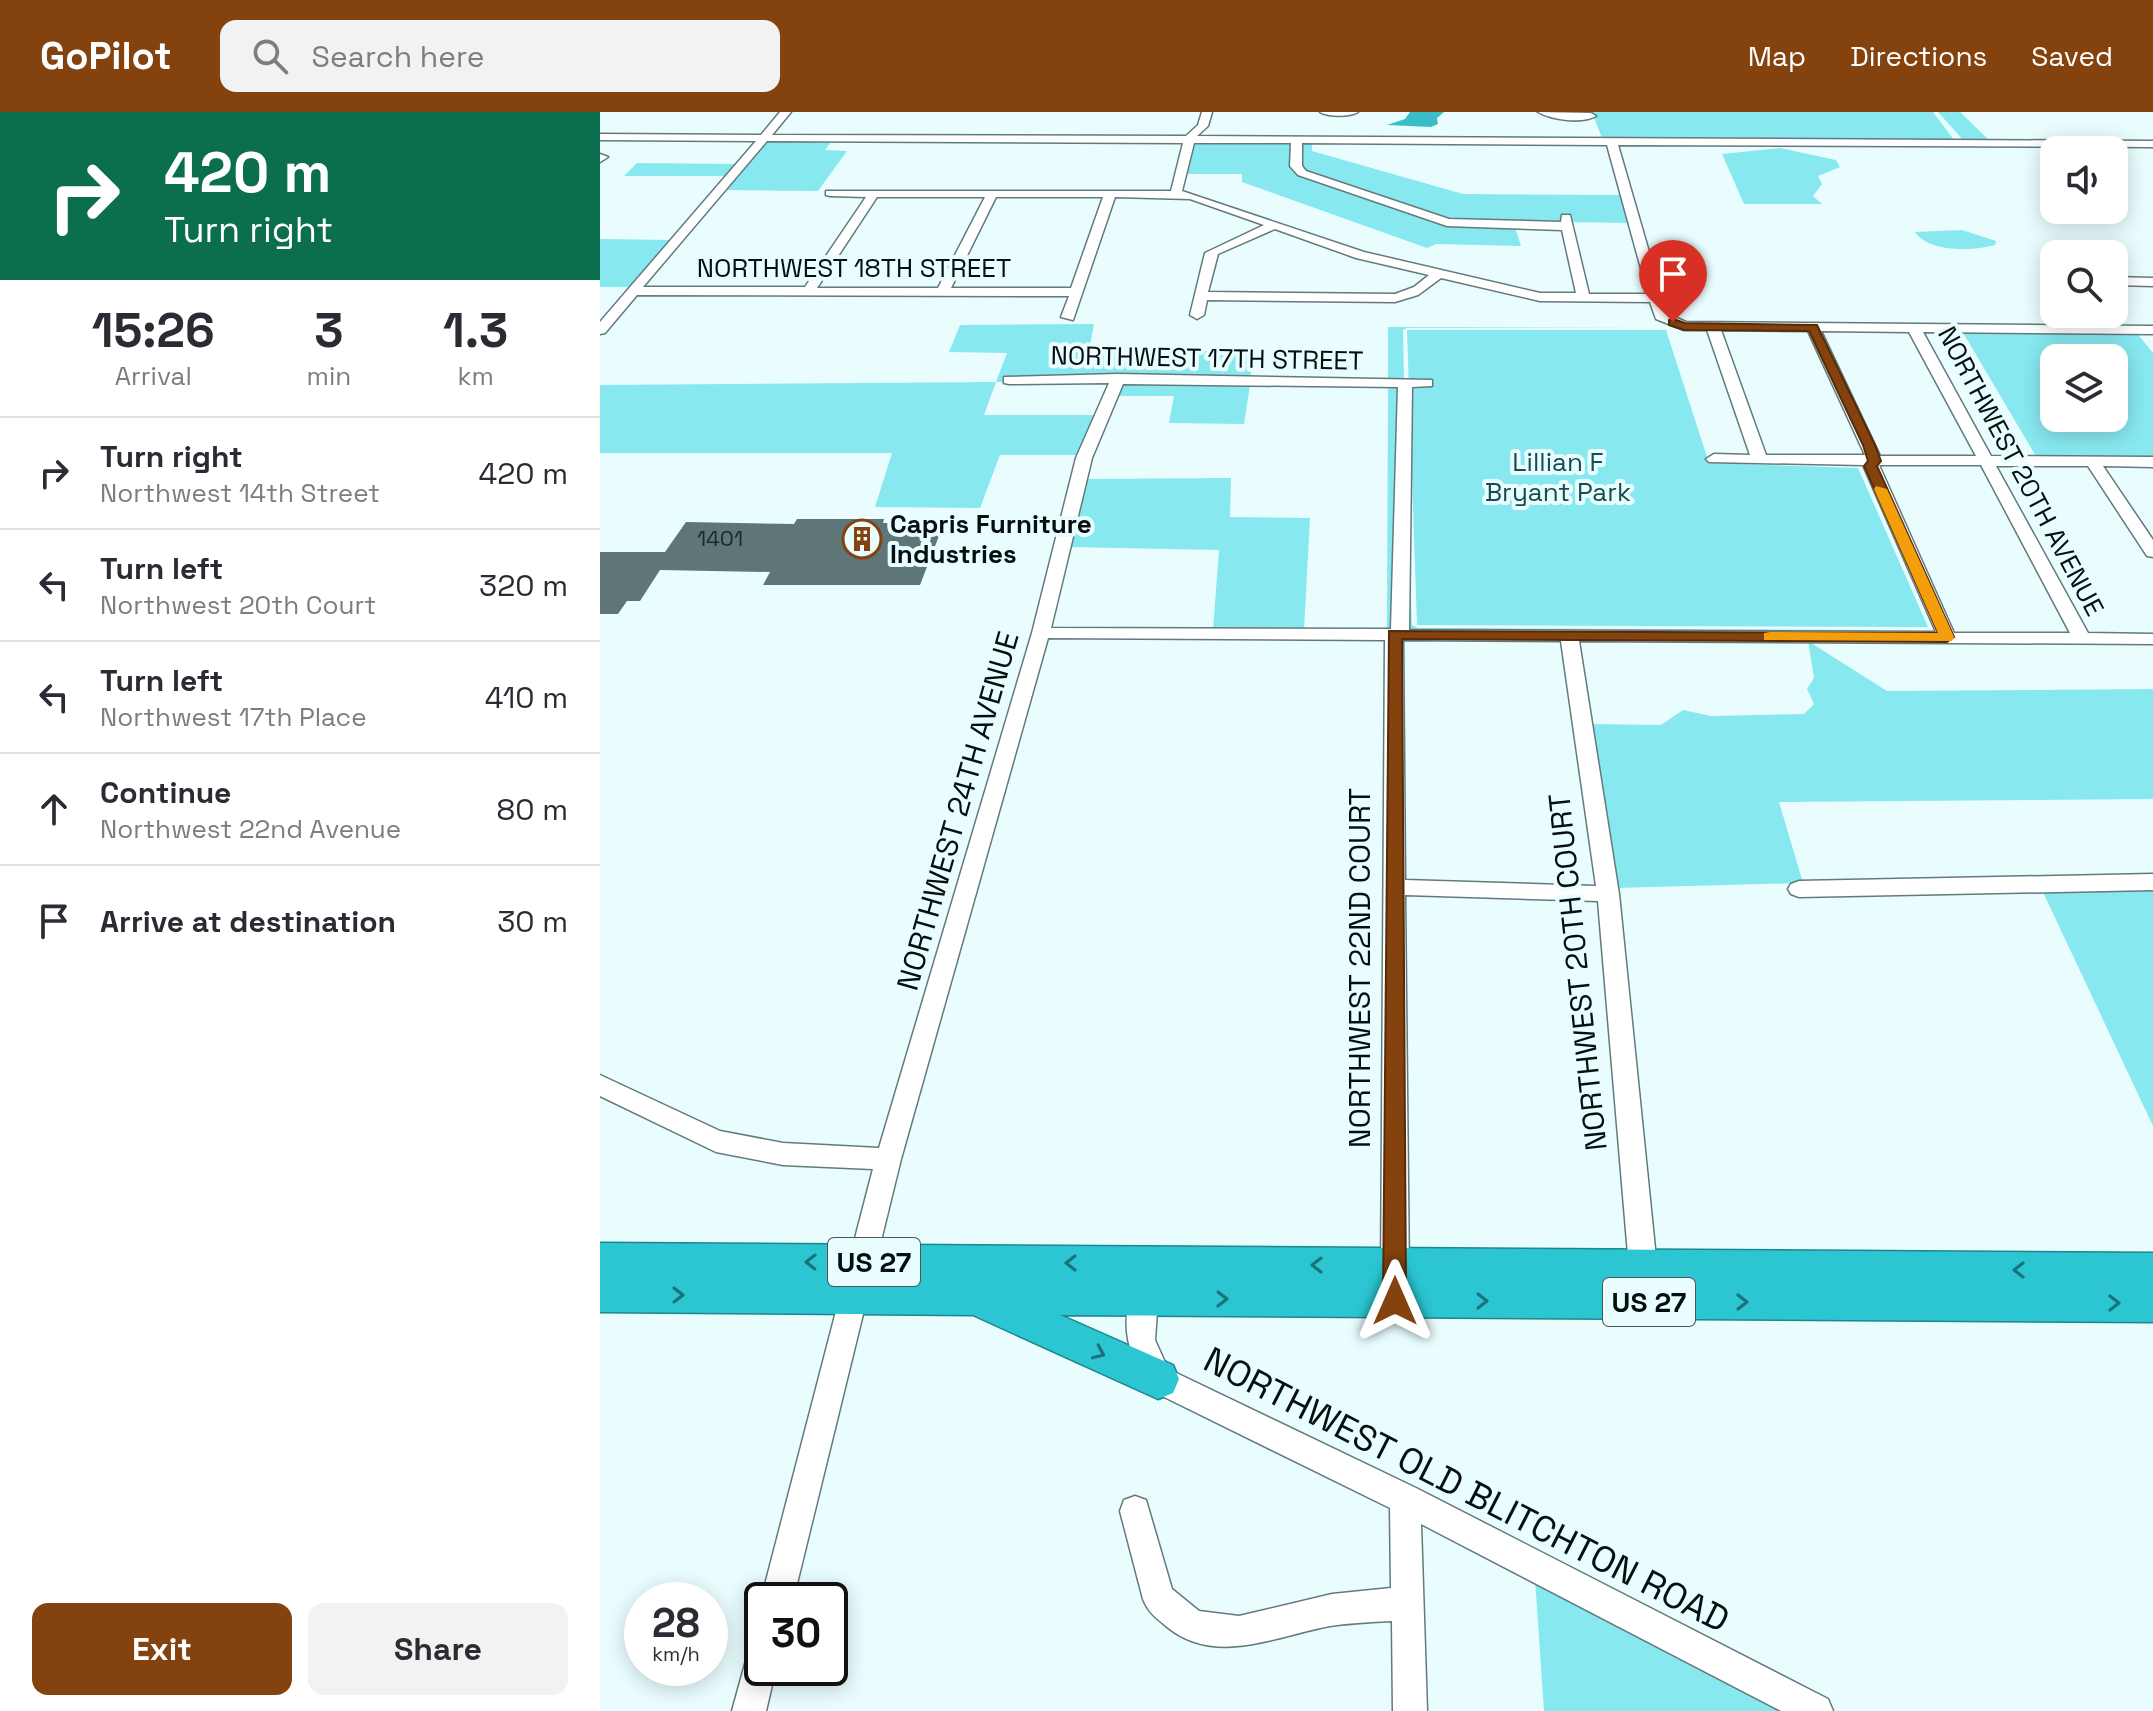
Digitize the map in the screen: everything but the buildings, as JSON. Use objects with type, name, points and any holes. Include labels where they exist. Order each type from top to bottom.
[{"type":"highway","name":"US 27","points":[[600,1260],[856,1280],[977,1297],[1144,1298],[1395,1283]]},
{"type":"highway","name":"US 27","points":[[1644,1285],[2075,1270],[2153,1271]]},
{"type":"highway","points":[[2031,1303],[2060,1292],[2070,1283],[2075,1270]]},
{"type":"highway","name":"US 27","points":[[600,1294],[856,1280],[1395,1283],[1644,1285],[2031,1303],[2153,1304]]},
{"type":"highway","points":[[977,1297],[1158,1379]]},
{"type":"street","points":[[600,330],[786,112]]},
{"type":"street","points":[[1176,194],[1188,139],[1193,131],[1203,126],[1207,112]]},
{"type":"street","points":[[1325,112],[1353,112]]},
{"type":"street","points":[[1543,112],[1561,116],[1590,114],[1604,141],[1661,316],[1670,322],[1713,327],[2153,330]]},
{"type":"street","points":[[600,137],[2153,144]]},
{"type":"street","points":[[1297,140],[1296,166],[1302,173],[1425,215],[1469,225],[1567,222],[1583,298]]},
{"type":"street","points":[[830,193],[1192,196],[1360,255],[1540,297],[1655,298]]},
{"type":"street","points":[[808,292],[873,194]]},
{"type":"street","points":[[942,292],[992,194]]},
{"type":"street","points":[[1068,317],[1110,194]]},
{"type":"street","points":[[1197,315],[1209,256],[1274,225]]},
{"type":"street","points":[[1200,296],[1408,296],[1424,287],[1438,273]]},
{"type":"street","points":[[2128,281],[2153,282]]},
{"type":"street","name":"NORTHWEST 18TH STREET","points":[[632,291],[1076,292]]},
{"type":"street","points":[[1713,327],[1760,460]]},
{"type":"street","points":[[1813,328],[1874,461]]},
{"type":"street","name":"NORTHWEST 20TH AVENUE","points":[[1914,328],[2082,639]]},
{"type":"street","name":"NORTHWEST 17TH STREET","points":[[1009,380],[1118,378],[1427,383]]},
{"type":"street","name":"NORTHWEST 24TH AVENUE","points":[[781,1582],[888,1159],[1041,633],[1084,458],[1118,378]]},
{"type":"street","name":"NORTHWEST 17TH STREET","points":[[1397,634],[1405,383]]},
{"type":"street","points":[[1714,459],[2153,462]]},
{"type":"street","points":[[1874,461],[1870,466],[1947,637]]},
{"type":"street","points":[[2092,461],[2153,552]]},
{"type":"street","points":[[1041,633],[1947,637],[2151,643]]},
{"type":"street","name":"NORTHWEST 22ND COURT","points":[[1395,1283],[1392,887],[1397,634]]},
{"type":"street","name":"NORTHWEST 20TH COURT","points":[[1569,636],[1608,894],[1644,1285]]},
{"type":"street","points":[[1799,889],[2153,882]]},
{"type":"street","points":[[1392,887],[1608,894]]},
{"type":"street","points":[[600,1085],[716,1141],[783,1154],[888,1159]]},
{"type":"street","name":"NORTHWEST OLD BLITCHTON ROAD","points":[[1144,1298],[1139,1330],[1142,1353],[1158,1379],[1405,1499],[1816,1711]]},
{"type":"street","points":[[1405,1499],[1410,1711]]},
{"type":"street","points":[[1135,1511],[1159,1599],[1192,1627],[1239,1632],[1332,1610],[1408,1603]]},
{"type":"street","points":[[749,1711],[755,1686]]},
{"type":"green space","points":[[1592,112],[1933,112],[1954,140],[1602,138]]},
{"type":"green space","points":[[1938,112],[1960,112],[1990,141],[1964,141]]},
{"type":"green space","points":[[765,141],[831,142],[825,150],[847,151],[818,191],[724,190]]},
{"type":"green space","points":[[1191,141],[1312,141],[1312,151],[1463,194],[1621,195],[1630,223],[1563,222],[1515,227],[1521,246],[1436,244],[1427,248],[1242,182],[1242,174],[1184,174]]},
{"type":"green space","points":[[1780,148],[1836,160],[1840,167],[1818,176],[1822,184],[1813,196],[1822,204],[1744,204],[1722,154]]},
{"type":"green space","points":[[637,163],[738,164],[728,176],[624,176]]},
{"type":"green space","points":[[1962,230],[1996,241],[1995,245],[1952,249],[1930,244],[1915,232]]},
{"type":"green space","points":[[600,239],[673,240],[631,287],[600,287]]},
{"type":"green space","points":[[1094,324],[1089,351],[1255,351],[1250,380],[1005,378],[1003,382],[996,382],[1007,353],[949,352],[960,325]]},
{"type":"green space","points":[[1388,327],[1649,328],[1407,328],[1403,330],[1404,381],[1388,381]]},
{"type":"green space","name":"Lillian F Bryant Park","points":[[1407,330],[1666,330],[1709,463],[1858,468],[1928,627],[1417,625]]},
{"type":"green space","points":[[1962,331],[2136,332],[2153,353],[2153,459],[2037,458]]},
{"type":"green space","points":[[1122,381],[1250,385],[1244,424],[1169,423],[1174,396],[1115,396]]},
{"type":"green space","points":[[996,382],[984,415],[1098,415],[1081,455],[1000,455],[980,508],[875,507],[892,453],[600,453],[600,385]]},
{"type":"green space","points":[[1388,386],[1400,386],[1395,630],[1387,630]]},
{"type":"green space","points":[[1231,478],[1230,517],[1310,518],[1304,630],[1213,630],[1219,550],[1067,547],[1084,479]]},
{"type":"green space","points":[[1409,561],[1412,625],[1417,628],[1878,630],[1879,633],[1406,630]]},
{"type":"green space","points":[[1808,641],[1887,691],[2153,689],[2153,799],[1779,802],[1803,883],[1616,888],[1589,724],[1661,725],[1683,710],[1711,716],[1804,714],[1814,704],[1807,689],[1814,678]]},
{"type":"green space","points":[[2153,889],[2153,1126],[2042,890]]},
{"type":"green space","points":[[1535,1579],[1790,1711],[1544,1711]]},
{"type":"shaded area","points":[[1410,112],[1444,112],[1437,118],[1438,124],[1431,127],[1387,125],[1405,119]]},
{"type":"slow traffic","points":[[1770,637],[1947,637],[1880,489]]},
{"type":"place","name":"Capris Furniture Industries","points":[[862,539]]},
{"type":"route","points":[[1395,1301],[1394,634],[1947,637],[1870,466],[1874,461],[1869,445],[1813,328],[1684,326],[1673,322]]}]
